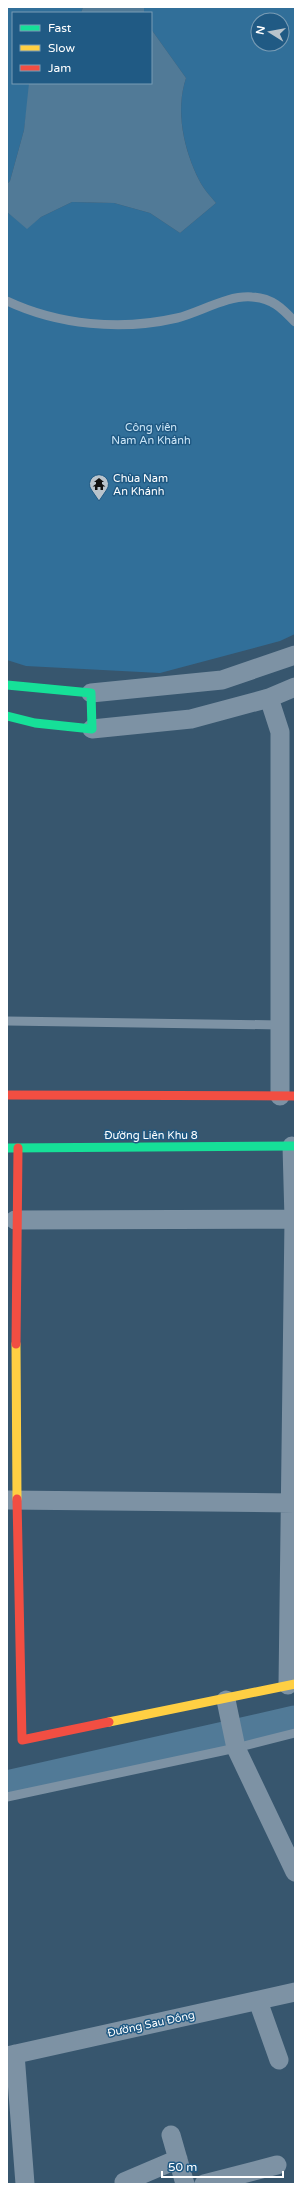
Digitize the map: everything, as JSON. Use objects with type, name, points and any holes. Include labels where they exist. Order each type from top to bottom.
[{"type":"street","points":[[7,685],[91,693],[222,680],[295,655]]},
{"type":"street","points":[[7,716],[35,723],[92,729],[191,718],[269,698],[295,687]]},
{"type":"street","points":[[91,693],[92,729]]},
{"type":"street","points":[[7,1095],[288,1096],[280,1026],[288,844],[280,732],[269,698]]},
{"type":"street","points":[[18,1148],[12,1500],[22,1740],[292,1685],[295,1219],[294,1146]]},
{"type":"street","name":"Đường Liên Khu 8","points":[[7,1148],[294,1146]]},
{"type":"street","points":[[16,1220],[295,1219]]},
{"type":"street","points":[[12,1500],[293,1503]]},
{"type":"street","points":[[226,1699],[236,1747],[295,1872]]},
{"type":"street","name":"Đường Sau Đồng","points":[[11,2055],[295,1992]]},
{"type":"street","points":[[258,2001],[279,2060]]},
{"type":"street","points":[[11,2055],[25,2184]]},
{"type":"street","points":[[171,2135],[186,2184]]},
{"type":"street","points":[[124,2183],[178,2159]]},
{"type":"street","points":[[204,2184],[277,2165]]},
{"type":"lane","points":[[7,301],[48,317],[85,322],[121,323],[154,322],[177,318],[230,299],[250,296],[272,301],[282,307],[295,322]]},
{"type":"lane","points":[[7,1021],[280,1026]]},
{"type":"lane","points":[[7,1797],[295,1733]]},
{"type":"green space","points":[[7,7],[83,7],[81,12],[12,12],[12,84],[29,84],[30,86],[24,130],[10,181],[7,184]]},
{"type":"green space","name":"Công viên Nam An Khánh","points":[[144,7],[295,7],[295,634],[280,641],[160,673],[26,666],[7,660],[7,212],[27,228],[41,217],[72,202],[114,203],[150,213],[180,233],[216,203],[199,180],[185,143],[181,117],[183,91],[186,78],[152,30],[152,12],[144,12]]},
{"type":"shaded area","points":[[83,7],[144,7],[144,12],[81,12]]},
{"type":"shaded area","points":[[152,30],[186,78],[181,104],[181,117],[185,143],[199,180],[216,203],[180,233],[150,213],[114,203],[72,202],[41,217],[27,229],[7,212],[7,184],[10,181],[24,130],[29,84],[152,84]]},
{"type":"waterway","points":[[7,1785],[295,1720]]},
{"type":"traffic: fast","points":[[7,685],[91,693],[92,729],[35,723],[7,716]]},
{"type":"traffic: fast","points":[[7,1148],[295,1146]]},
{"type":"traffic: slow","points":[[16,1344],[17,1499]]},
{"type":"traffic: slow","points":[[109,1722],[295,1684]]},
{"type":"traffic: jam","points":[[7,1095],[295,1096]]},
{"type":"traffic: jam","points":[[16,1344],[18,1148]]},
{"type":"traffic: jam","points":[[17,1499],[22,1740],[109,1722]]},
{"type":"place","name":"Chùa Nam An Khánh","points":[[99,501]]}]
